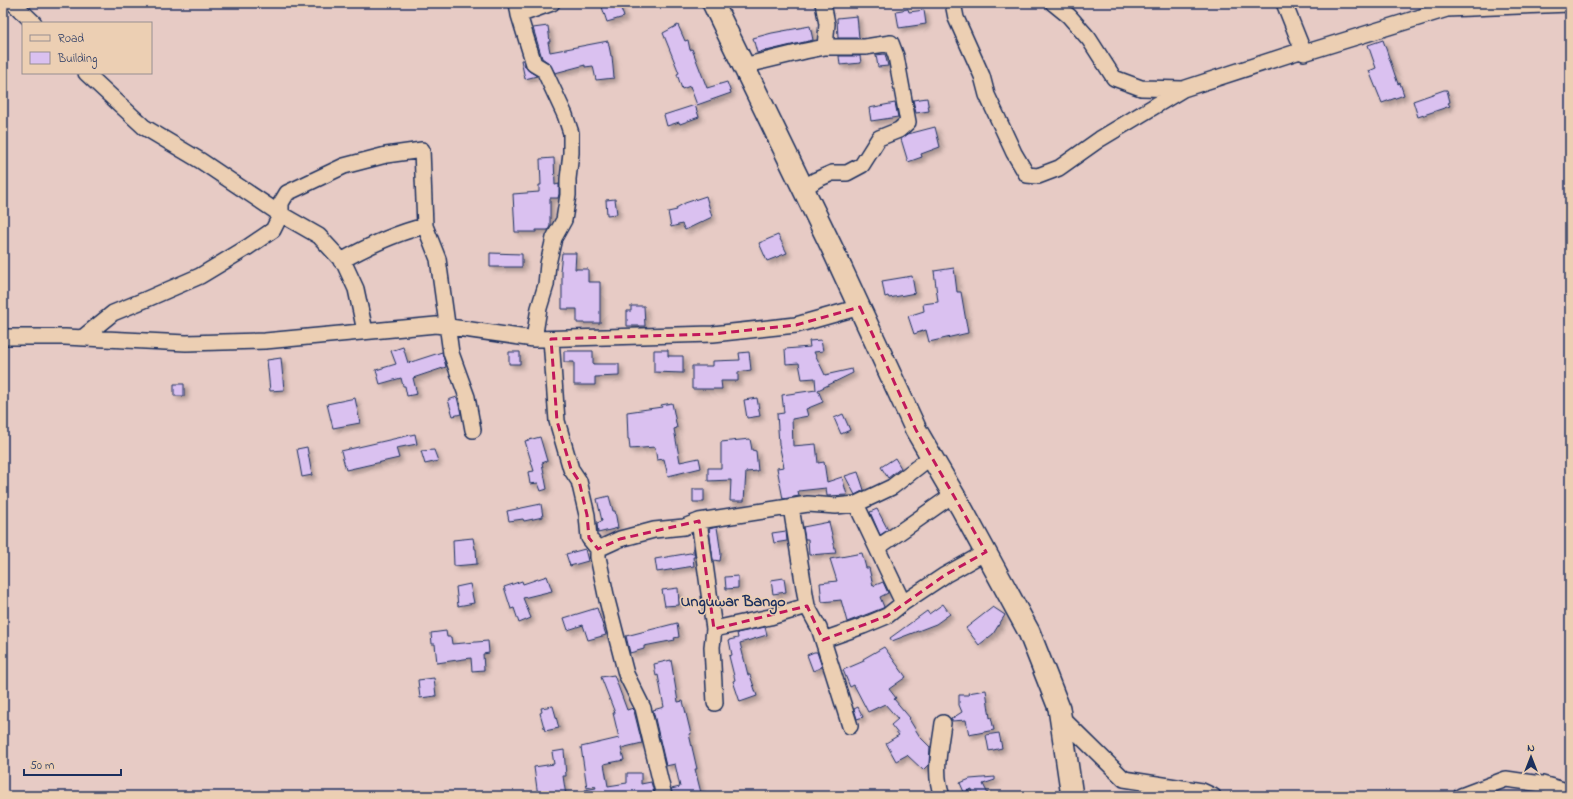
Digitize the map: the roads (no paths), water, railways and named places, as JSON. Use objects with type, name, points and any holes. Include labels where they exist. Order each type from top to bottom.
[{"type":"main road","points":[[713,3],[860,307],[916,430],[954,494],[1029,632],[1059,708],[1067,794]]},
{"type":"street","points":[[12,3],[33,22]]},
{"type":"street","points":[[534,339],[554,238],[564,220],[568,195],[571,153],[570,133],[565,115],[544,70],[534,64],[518,9],[552,3]]},
{"type":"street","points":[[822,3],[827,24],[825,47]]},
{"type":"street","points":[[953,3],[956,18],[982,76],[987,95],[1014,153],[1027,175],[1038,176],[1059,168],[1100,139],[1183,89],[1303,50]]},
{"type":"street","points":[[1053,3],[1069,16],[1089,39],[1114,78],[1141,88],[1183,89]]},
{"type":"street","points":[[1284,3],[1304,53],[1453,6],[1570,4]]},
{"type":"street","points":[[743,66],[825,47],[865,47],[890,43],[896,56],[908,122],[899,130],[879,138],[862,165],[847,173],[832,173],[816,180],[803,189]]},
{"type":"street","points":[[87,74],[144,127],[319,236],[341,261],[356,290],[364,331]]},
{"type":"street","points":[[82,338],[113,312],[200,276],[273,230],[282,214],[281,203],[287,193],[344,166],[386,155],[422,150],[424,226],[438,259],[451,352],[467,397],[473,430]]},
{"type":"street","points":[[341,261],[364,248],[408,230],[424,226]]},
{"type":"street","points":[[3,337],[82,338],[186,344],[265,341],[436,325],[534,339],[713,334],[796,325],[860,307]]},
{"type":"street","points":[[551,338],[556,420],[570,468],[579,481],[588,515],[589,538],[598,549],[598,557],[607,600],[626,674],[643,708],[664,796]]},
{"type":"street","points":[[598,549],[620,539],[654,530],[684,527],[698,521],[808,504],[836,506],[856,504],[892,487],[932,456]]},
{"type":"street","points":[[877,548],[954,494]]},
{"type":"street","points":[[856,504],[903,603]]},
{"type":"street","points":[[791,507],[807,606],[819,628],[850,726]]},
{"type":"street","points":[[698,521],[714,629],[712,647],[715,703]]},
{"type":"street","points":[[823,640],[887,616],[903,603],[945,575],[986,552]]},
{"type":"street","points":[[714,629],[770,617],[807,606]]},
{"type":"street","points":[[1060,716],[1124,778],[1202,791],[1213,796]]},
{"type":"street","points":[[942,796],[938,786],[937,774],[943,723]]},
{"type":"street","points":[[1461,796],[1506,778],[1542,784],[1570,792]]},
{"type":"district","name":"Unguwar Bango","points":[[733,600]]}]
